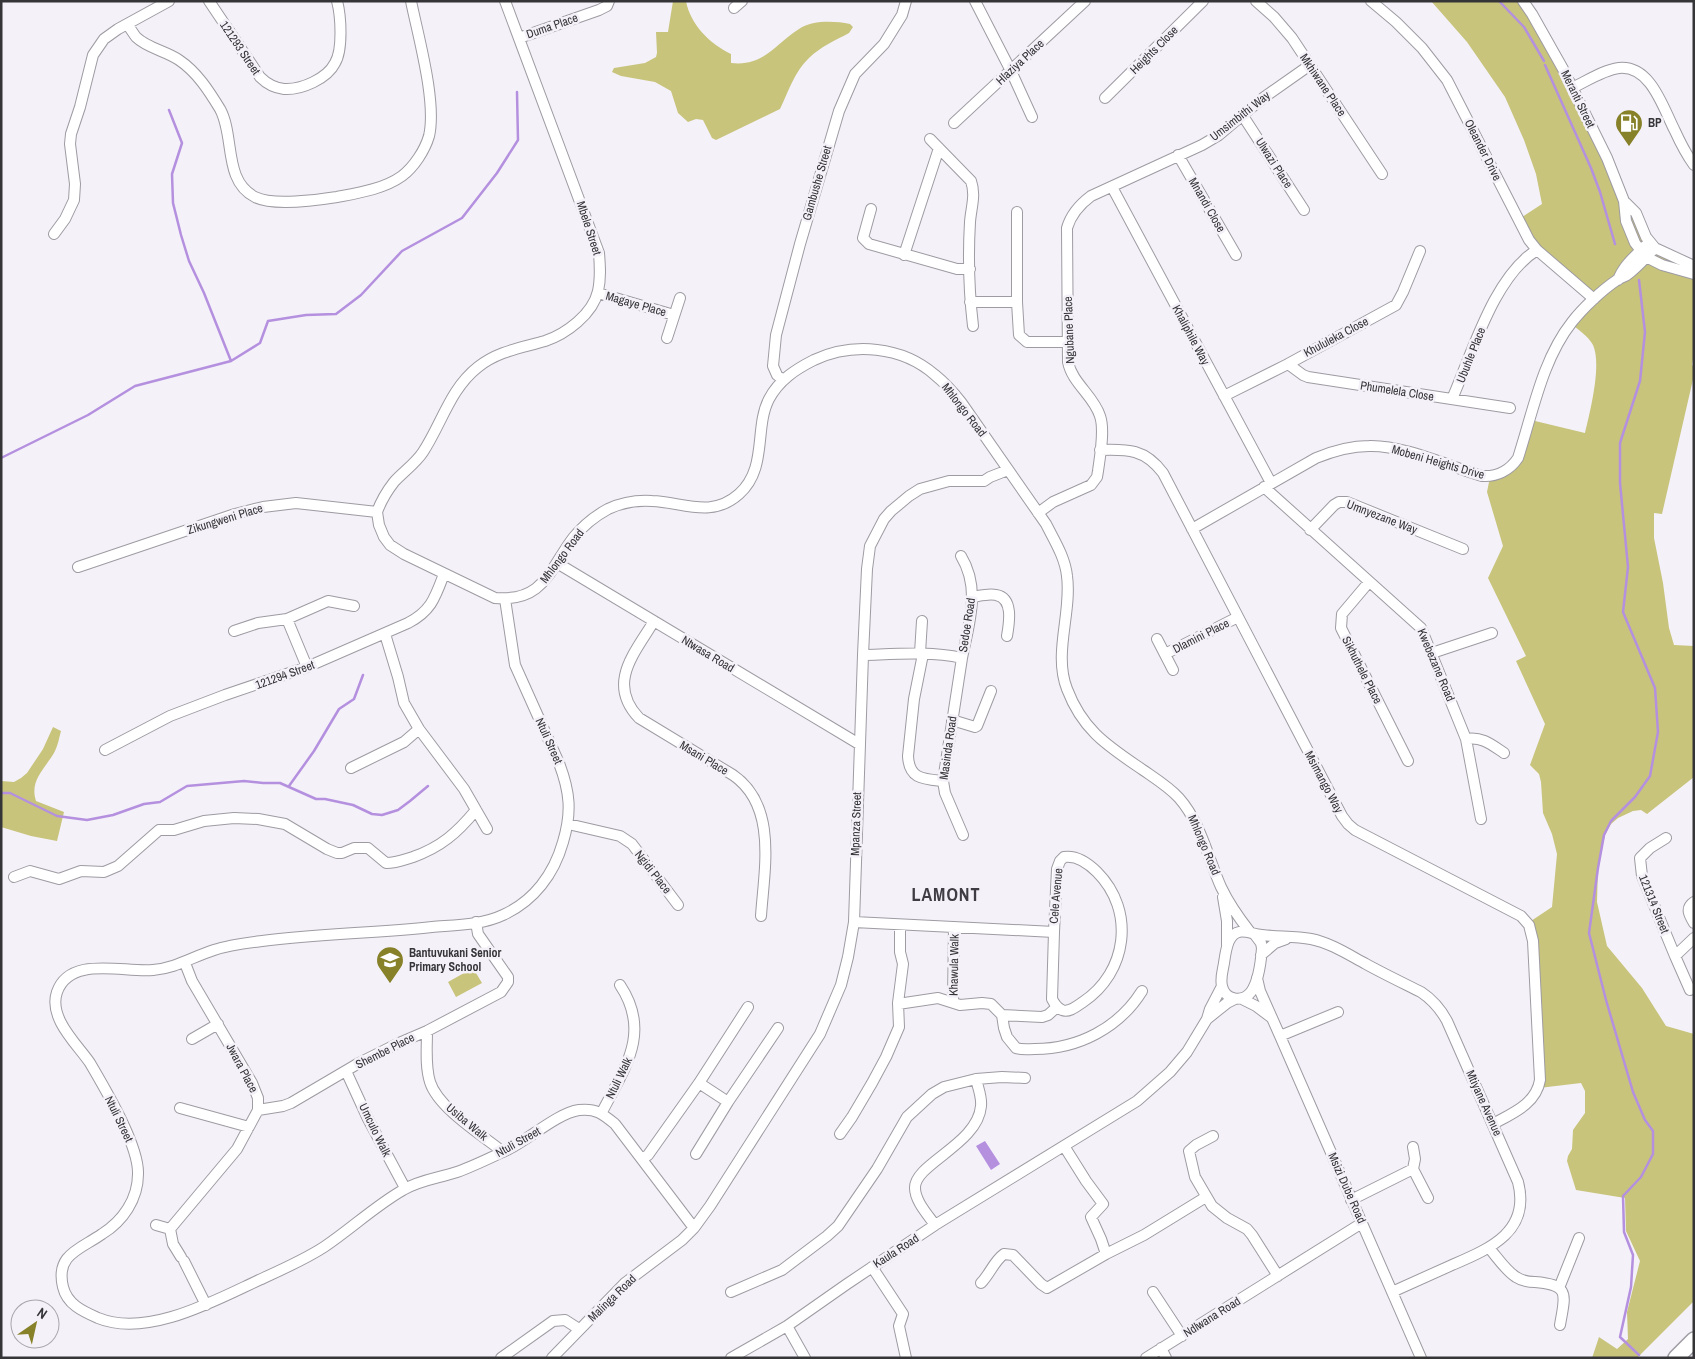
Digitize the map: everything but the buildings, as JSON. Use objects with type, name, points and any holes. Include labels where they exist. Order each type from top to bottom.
[{"type":"highway","points":[[1676,1358],[1694,1340]]},
{"type":"street","points":[[54,234],[65,219],[74,200],[75,184],[70,144],[71,134],[93,55],[104,39],[169,1]]},
{"type":"street","name":"121293 Street","points":[[209,1],[253,69],[267,83],[286,89],[321,78],[336,63],[340,40],[337,1]]},
{"type":"street","points":[[127,24],[136,37],[179,59],[198,76],[226,120],[234,171],[245,190],[254,197],[267,201],[322,199],[358,193],[387,184],[409,169],[423,151],[429,136],[431,119],[430,100],[411,1]]},
{"type":"street","name":"Mbele Street","points":[[377,512],[394,483],[422,454],[448,403],[465,379],[479,366],[503,352],[545,341],[571,327],[590,308],[598,293],[600,270],[598,253],[505,1]]},
{"type":"street","name":"Duma Place","points":[[519,38],[599,10],[606,6],[609,1]]},
{"type":"street","name":"Gambushe Street","points":[[783,380],[777,375],[773,366],[777,328],[838,111],[855,74],[884,44],[902,15],[906,1]]},
{"type":"street","points":[[975,1],[1011,70],[1032,117]]},
{"type":"street","name":"Hlaziya Place","points":[[954,123],[1085,1]]},
{"type":"street","name":"Heights Close","points":[[1105,98],[1203,1]]},
{"type":"street","name":"Mkhiwane Place","points":[[1256,1],[1282,26],[1382,174]]},
{"type":"street","name":"Oleander Drive","points":[[1371,1],[1422,48],[1447,80],[1519,219],[1523,231],[1537,250],[1594,299]]},
{"type":"street","name":"Meranti Street","points":[[1523,1],[1572,88],[1607,158],[1624,201],[1626,221],[1635,243],[1643,254]]},
{"type":"street","name":"Umsimbithi Way","points":[[1112,187],[1219,135],[1263,98],[1310,65]]},
{"type":"street","points":[[1572,88],[1608,70],[1619,68],[1634,70],[1642,75],[1656,92],[1694,165]]},
{"type":"street","name":"Ulwazi Place","points":[[1243,116],[1304,210]]},
{"type":"street","points":[[930,139],[971,181],[974,188],[970,222],[970,302],[972,326]]},
{"type":"street","points":[[904,255],[938,148]]},
{"type":"street","name":"Mnandi Close","points":[[1178,155],[1236,255]]},
{"type":"street","name":"Ngubane Place","points":[[1038,513],[1053,502],[1091,485],[1097,477],[1101,419],[1096,407],[1070,368],[1067,228],[1069,221],[1081,203],[1091,196],[1112,187]]},
{"type":"street","name":"Khaliphile Way","points":[[1112,187],[1224,396],[1267,485]]},
{"type":"street","name":"Meranti Street","points":[[1624,201],[1636,212],[1652,245]]},
{"type":"street","points":[[871,209],[863,233],[865,241],[875,247],[957,270],[970,270]]},
{"type":"street","points":[[1017,212],[1017,302],[1018,330],[1021,338],[1027,342],[1068,342]]},
{"type":"street","points":[[1652,245],[1694,266]]},
{"type":"street","name":"Mobeni Heights Drive","points":[[1267,485],[1316,458],[1335,451],[1369,446],[1397,448],[1482,476],[1490,477],[1500,474],[1508,469],[1518,458],[1538,394],[1557,343],[1573,320],[1594,299],[1626,276],[1652,245]]},
{"type":"street","name":"Ubuhle Place","points":[[1452,399],[1490,311],[1508,277],[1527,256],[1537,250]]},
{"type":"street","name":"Khululeka Close","points":[[1224,396],[1288,364],[1396,305],[1420,252]]},
{"type":"street","points":[[1643,254],[1662,265],[1694,274]]},
{"type":"street","name":"Magaye Place","points":[[598,293],[674,315]]},
{"type":"street","name":"Magaye Place","points":[[667,338],[680,298]]},
{"type":"street","points":[[970,302],[1017,302]]},
{"type":"street","name":"Mhlongo Road","points":[[505,599],[523,596],[548,578],[573,538],[586,524],[606,510],[622,504],[653,501],[701,509],[713,508],[726,503],[739,494],[749,482],[756,467],[768,401],[774,390],[794,370],[822,356],[851,349],[871,348],[909,358],[930,370],[949,388],[1038,513],[1055,542],[1067,575],[1067,606],[1062,667],[1064,681],[1074,705],[1090,729],[1101,741],[1168,787],[1187,808],[1232,908],[1253,933]]},
{"type":"street","name":"Phumelela Close","points":[[1288,364],[1308,377],[1510,408]]},
{"type":"street","name":"Msimango Way","points":[[1100,450],[1123,449],[1143,454],[1163,473],[1342,816],[1348,824],[1355,830],[1522,916],[1529,925],[1534,949],[1540,1080],[1537,1091],[1530,1101],[1517,1111],[1493,1124]]},
{"type":"street","name":"Mpanza Street","points":[[694,1228],[740,1160],[820,1034],[841,986],[854,922],[859,744],[868,556],[875,535],[884,520],[899,503],[920,489],[949,481],[984,482],[990,477],[1008,470]]},
{"type":"street","points":[[1192,530],[1267,485]]},
{"type":"street","name":"Kwebezane Road","points":[[1267,485],[1310,530],[1416,622],[1424,634],[1466,739],[1481,819]]},
{"type":"street","name":"Umnyezane Way","points":[[1310,530],[1334,505],[1339,502],[1347,502],[1463,549]]},
{"type":"street","name":"Zikungweni Place","points":[[78,567],[264,507],[296,503],[377,512]]},
{"type":"street","points":[[377,512],[378,525],[390,545],[404,554],[495,598],[505,599]]},
{"type":"street","name":"Sedoe Road","points":[[863,655],[922,654],[962,658],[972,596],[972,584],[969,573],[960,556]]},
{"type":"street","name":"Ntwasa Road","points":[[557,563],[859,744]]},
{"type":"street","name":"121294 Street","points":[[105,750],[170,716],[224,695],[306,668],[420,617],[427,611],[434,600],[444,574]]},
{"type":"street","name":"Sikhuthele Place","points":[[1369,582],[1342,614],[1341,628],[1408,761]]},
{"type":"street","points":[[972,596],[996,594],[1005,600],[1009,615],[1007,636]]},
{"type":"street","name":"Ntuli Street","points":[[505,599],[515,665],[564,778],[569,797],[568,824],[556,863],[539,888],[521,904],[503,915],[476,922],[262,940],[213,950],[185,963],[164,969],[148,971],[103,968],[81,970],[65,980],[57,993],[57,1012],[117,1113],[135,1154],[138,1180],[126,1212],[102,1234],[71,1253],[65,1261],[62,1271],[64,1290],[72,1304],[87,1314],[106,1321],[138,1323],[173,1317],[206,1305],[320,1250],[404,1188],[457,1172],[502,1152],[567,1113],[584,1109],[602,1112]]},
{"type":"street","points":[[234,631],[258,623],[287,619],[328,601],[354,606]]},
{"type":"street","name":"Dlamini Place","points":[[1165,654],[1238,617]]},
{"type":"street","points":[[287,619],[306,668]]},
{"type":"street","name":"Msani Place","points":[[654,621],[633,654],[624,674],[623,683],[627,700],[639,718],[733,775],[753,795],[764,826],[765,846],[761,916]]},
{"type":"street","points":[[922,621],[922,654],[914,700],[908,756],[909,765],[910,769],[919,777],[926,780],[942,781]]},
{"type":"street","points":[[1432,654],[1492,633]]},
{"type":"street","points":[[385,634],[404,703],[419,730],[464,789],[487,829]]},
{"type":"street","name":"Dlamini Place","points":[[1157,639],[1173,670]]},
{"type":"street","name":"Masinda Road","points":[[962,658],[942,781],[945,793],[963,835]]},
{"type":"street","points":[[952,720],[977,726],[991,691]]},
{"type":"street","points":[[351,768],[404,742],[419,730]]},
{"type":"street","points":[[1466,739],[1479,739],[1487,742],[1504,754]]},
{"type":"street","points":[[14,877],[30,871],[59,879],[81,871],[104,872],[118,866],[159,830],[174,830],[204,821],[234,818],[258,819],[285,824],[337,853],[363,847],[373,851],[386,863],[394,863],[425,853],[442,844],[460,830],[476,810]]},
{"type":"street","name":"Ngidi Place","points":[[568,824],[620,836],[632,844],[678,905]]},
{"type":"street","name":"121314 Street","points":[[1666,838],[1642,855],[1640,858],[1640,871],[1690,990]]},
{"type":"street","name":"Cele Avenue","points":[[1064,857],[1077,858],[1092,867],[1110,888],[1118,908],[1123,933],[1116,963],[1107,980],[1091,996],[1068,1011],[1057,1007],[1052,999],[1057,869],[1060,860],[1064,857]]},
{"type":"street","name":"Mhlongo Road","points":[[1221,886],[1226,912],[1227,946],[1221,978],[1222,986]]},
{"type":"street","points":[[1691,906],[1694,923]]},
{"type":"street","name":"Shembe Place","points":[[258,1110],[291,1103],[359,1063],[501,992],[508,982],[508,977],[478,934],[476,922]]},
{"type":"street","name":"Cele Avenue","points":[[854,922],[1054,932]]},
{"type":"street","points":[[840,1134],[852,1117],[886,1057],[899,1027],[898,991],[902,971],[900,925]]},
{"type":"street","name":"Khawula Walk","points":[[953,1002],[954,927]]},
{"type":"street","points":[[1227,946],[1235,933],[1240,931],[1253,933],[1261,942],[1257,977],[1250,993],[1238,999]]},
{"type":"street","name":"Mtiyane Avenue","points":[[1253,933],[1312,940],[1333,947],[1430,998],[1447,1021],[1518,1182],[1521,1202],[1519,1213],[1504,1237],[1489,1248],[1392,1292]]},
{"type":"street","points":[[1261,955],[1275,943],[1292,938]]},
{"type":"street","points":[[1675,956],[1694,938]]},
{"type":"street","name":"Jwara Place","points":[[170,1229],[229,1161],[258,1110],[258,1098],[252,1083],[192,981],[185,963]]},
{"type":"street","name":"Msizi Dube Road","points":[[1257,977],[1260,991],[1421,1358]]},
{"type":"street","name":"Ntuli Walk","points":[[602,1112],[630,1057],[634,1044],[632,1014],[626,994],[620,985]]},
{"type":"street","points":[[1222,986],[1228,995],[1256,1006],[1272,1018]]},
{"type":"street","name":"Kaula Road","points":[[731,1358],[786,1326],[935,1226],[1137,1101],[1157,1084],[1183,1057],[1207,1019],[1222,986]]},
{"type":"street","points":[[1057,1007],[1048,1015],[1042,1017],[1002,1015],[1007,1037],[1016,1048],[1056,1049],[1085,1040],[1098,1033],[1125,1012],[1142,991]]},
{"type":"street","name":"Khawula Walk","points":[[898,1004],[938,998],[960,1005],[987,1003],[1002,1015]]},
{"type":"street","name":"Kaula Road","points":[[1207,1019],[1227,1003],[1238,999]]},
{"type":"street","points":[[642,1159],[648,1155],[699,1083],[748,1008]]},
{"type":"street","points":[[1280,1036],[1338,1012]]},
{"type":"street","points":[[192,1039],[218,1024]]},
{"type":"street","points":[[696,1154],[728,1102],[778,1028]]},
{"type":"street","name":"Usiba Walk","points":[[426,1031],[427,1069],[432,1089],[450,1110],[502,1152]]},
{"type":"street","name":"Umculo Walk","points":[[346,1071],[404,1188]]},
{"type":"street","points":[[731,1292],[782,1270],[838,1226],[877,1169],[907,1117],[932,1094],[944,1086],[976,1079],[1025,1078]]},
{"type":"street","points":[[935,1226],[920,1202],[915,1190],[915,1183],[921,1174],[962,1140],[979,1115],[981,1105],[976,1079]]},
{"type":"street","points":[[699,1083],[728,1102]]},
{"type":"street","points":[[180,1108],[249,1127]]},
{"type":"street","points":[[602,1112],[615,1124],[694,1228]]},
{"type":"street","points":[[1213,1136],[1189,1151],[1196,1176],[1206,1197],[1218,1212],[1247,1229],[1278,1276]]},
{"type":"street","points":[[1064,1146],[1082,1176],[1103,1204],[1091,1217],[1106,1254]]},
{"type":"street","points":[[1413,1147],[1415,1159],[1413,1169],[1428,1198]]},
{"type":"street","points":[[1352,1200],[1413,1169]]},
{"type":"street","points":[[981,1283],[1004,1254],[1013,1255],[1047,1288],[1106,1254],[1144,1235],[1206,1197]]},
{"type":"street","name":"Ndlwana Road","points":[[1146,1358],[1164,1353],[1182,1336],[1362,1224]]},
{"type":"street","points":[[156,1226],[170,1229],[173,1244],[206,1305]]},
{"type":"street","name":"Malinga Road","points":[[501,1358],[553,1321],[565,1320],[579,1329],[625,1283],[666,1253],[694,1228]]},
{"type":"street","points":[[1559,1288],[1579,1238]]},
{"type":"street","points":[[1489,1248],[1517,1278],[1529,1282],[1550,1284],[1559,1288],[1564,1294],[1560,1325]]},
{"type":"street","points":[[872,1267],[903,1314],[899,1326],[906,1358]]},
{"type":"street","points":[[1153,1292],[1182,1336]]},
{"type":"street","points":[[786,1326],[805,1358]]},
{"type":"street","points":[[552,1358],[579,1329]]},
{"type":"shaded area","points":[[673,1],[686,1],[696,25],[716,45],[731,54],[731,63],[742,63],[761,58],[799,29],[811,24],[837,22],[850,24],[853,27],[849,33],[818,50],[804,63],[792,82],[780,109],[716,140],[712,138],[703,120],[696,119],[688,122],[678,113],[671,91],[655,82],[621,76],[612,72],[614,68],[645,63],[656,57],[656,32],[668,32]]},
{"type":"shaded area","points":[[1431,1],[1523,1],[1646,237],[1694,265],[1694,353],[1692,365],[1694,366],[1694,375],[1662,514],[1654,513],[1654,538],[1669,628],[1674,645],[1694,646],[1694,777],[1647,814],[1641,810],[1633,811],[1618,818],[1611,824],[1605,835],[1598,868],[1597,902],[1607,946],[1642,988],[1666,1026],[1694,1034],[1694,1301],[1637,1358],[1592,1358],[1599,1337],[1617,1349],[1628,1339],[1627,1312],[1640,1261],[1626,1231],[1625,1198],[1576,1190],[1567,1161],[1572,1149],[1573,1130],[1585,1113],[1585,1091],[1581,1083],[1539,1088],[1528,923],[1552,907],[1557,854],[1552,834],[1543,813],[1539,774],[1530,765],[1545,724],[1516,661],[1526,656],[1488,578],[1503,546],[1487,492],[1490,477],[1508,469],[1531,420],[1585,433],[1596,376],[1595,354],[1589,339],[1571,324],[1595,299],[1554,265],[1519,219],[1542,204],[1536,174],[1524,140],[1505,97],[1467,42]]},
{"type":"shaded area","points":[[53,727],[61,731],[58,744],[37,780],[34,794],[36,801],[64,812],[57,841],[1,827],[1,781],[14,782],[27,773],[43,749]]},
{"type":"shaded area","points":[[473,968],[482,983],[456,997],[448,982]]},
{"type":"shaded area","points":[[985,1141],[1000,1164],[991,1170],[976,1146]]},
{"type":"waterway","points":[[1499,1],[1524,27],[1544,61]]},
{"type":"waterway","points":[[1545,65],[1591,168],[1615,244]]},
{"type":"waterway","points":[[1,458],[88,415],[135,386],[231,361],[260,343],[268,321],[306,315],[336,314],[361,295],[402,251],[462,218],[497,173],[518,140],[517,92]]},
{"type":"waterway","points":[[169,110],[182,143],[172,174],[173,203],[189,261],[231,361]]},
{"type":"waterway","points":[[1639,280],[1645,332],[1640,381],[1620,443],[1620,483],[1628,567],[1623,612],[1655,688],[1658,732],[1650,776],[1635,797],[1611,821],[1604,835],[1589,933],[1633,1092],[1645,1120],[1653,1131],[1653,1154],[1641,1177],[1623,1196],[1624,1232],[1633,1255],[1631,1287],[1620,1337],[1639,1355]]},
{"type":"waterway","points":[[289,786],[314,751],[339,709],[354,699],[363,675]]},
{"type":"waterway","points":[[1,793],[10,793],[57,816],[87,820],[113,815],[144,804],[160,802],[187,786],[244,781],[280,783],[316,799],[353,805],[372,814],[382,815],[398,810],[428,786]]},
{"type":"place","name":"BP","points":[[1629,147]]},
{"type":"place","name":"Bantuvukani Senior Primary School","points":[[390,984]]},
{"type":"district","name":"LAMONT","points":[[946,894]]}]
